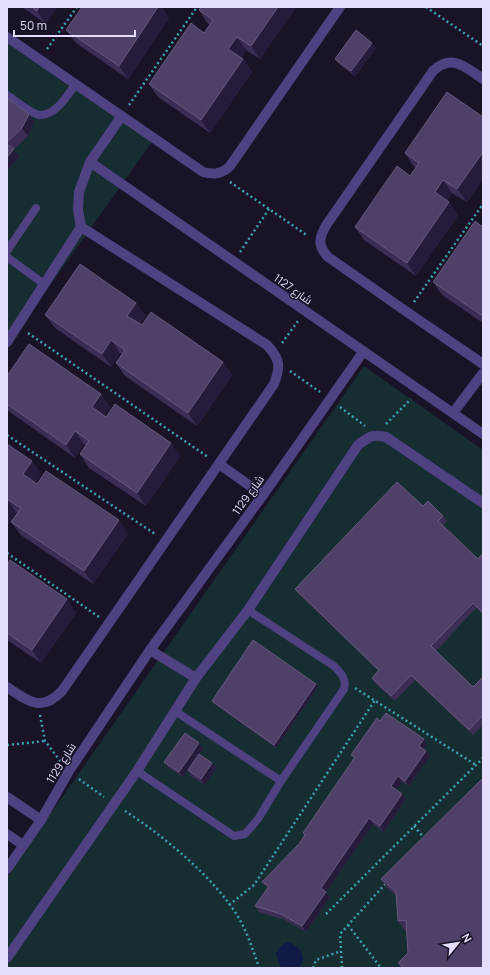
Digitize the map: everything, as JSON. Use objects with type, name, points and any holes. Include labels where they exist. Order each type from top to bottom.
[{"type":"street","points":[[7,37],[121,117],[203,172],[218,174],[230,166],[340,7]]},
{"type":"street","points":[[483,79],[465,66],[453,62],[443,64],[433,71],[327,224],[323,232],[320,245],[328,257],[483,364]]},
{"type":"street","points":[[7,342],[81,227],[78,210],[78,192],[90,162],[121,117]]},
{"type":"street","name":"شارع 1127","points":[[90,162],[483,434]]},
{"type":"street","points":[[7,687],[28,702],[47,702],[56,698],[274,384],[278,372],[278,362],[275,353],[267,345],[81,227]]},
{"type":"street","name":"شارع 1129","points":[[7,869],[41,820],[69,771],[150,650],[263,495],[363,352]]},
{"type":"street","points":[[453,413],[483,373]]},
{"type":"street","points":[[7,958],[137,771],[196,678],[248,610],[358,445],[367,438],[376,435],[386,437],[483,503]]},
{"type":"street","points":[[219,464],[263,495]]},
{"type":"street","points":[[150,650],[196,678]]},
{"type":"street","points":[[7,797],[41,820]]},
{"type":"street","points":[[7,834],[23,845]]},
{"type":"lane","points":[[7,95],[32,112],[40,115],[49,113],[57,107],[75,85]]},
{"type":"lane","points":[[7,251],[36,208]]},
{"type":"lane","points":[[7,257],[44,284]]},
{"type":"lane","points":[[137,771],[234,836],[245,834],[258,820],[281,781],[344,689],[346,683],[340,672],[334,666],[248,610]]},
{"type":"lane","points":[[175,711],[281,781]]},
{"type":"path","points":[[39,60],[77,7]]},
{"type":"path","points":[[121,117],[197,7]]},
{"type":"path","points":[[426,7],[483,46]]},
{"type":"path","points":[[218,174],[320,245]]},
{"type":"path","points":[[407,312],[483,204]]},
{"type":"path","points":[[233,262],[269,209]]},
{"type":"path","points":[[275,353],[305,311]]},
{"type":"path","points":[[17,326],[219,464]]},
{"type":"path","points":[[376,435],[420,391]]},
{"type":"path","points":[[7,435],[166,541]]},
{"type":"path","points":[[7,553],[108,624]]},
{"type":"path","points":[[346,683],[476,765]]},
{"type":"path","points":[[229,905],[254,885],[375,700]]},
{"type":"path","points":[[38,703],[45,741],[69,771],[148,825],[187,859],[220,891],[240,920],[254,951],[259,968]]},
{"type":"path","points":[[7,745],[45,741]]},
{"type":"path","points":[[326,914],[483,758]]},
{"type":"path","points":[[414,826],[426,840]]},
{"type":"path","points":[[342,968],[340,934],[390,880]]},
{"type":"path","points":[[348,925],[381,968]]},
{"type":"path","points":[[313,968],[316,960],[341,951]]},
{"type":"green space","points":[[7,43],[154,139],[7,346]]},
{"type":"green space","points":[[364,366],[483,450],[483,968],[7,968],[7,876]]},
{"type":"water","points":[[287,942],[299,949],[303,956],[302,964],[299,968],[282,968],[279,964],[276,953],[281,946]]},
{"type":"building","points":[[32,7],[39,7],[37,11]]},
{"type":"building","points":[[82,7],[158,7],[119,66],[66,30]]},
{"type":"building","points":[[201,7],[278,7],[251,46],[237,37],[228,49],[243,59],[201,120],[149,84],[191,23],[204,33],[213,20],[199,10]]},
{"type":"building","points":[[356,30],[372,43],[351,71],[335,59]]},
{"type":"building","points":[[447,92],[483,117],[483,152],[457,189],[443,180],[435,192],[449,202],[407,263],[355,227],[397,166],[410,176],[419,163],[405,153]]},
{"type":"building","points":[[7,98],[29,114],[22,128],[7,142]]},
{"type":"building","points":[[7,144],[14,149],[7,157]]},
{"type":"building","points":[[475,221],[483,227],[483,316],[433,282]]},
{"type":"building","points":[[80,264],[136,303],[127,316],[142,325],[151,312],[223,362],[188,413],[116,363],[125,350],[111,340],[102,354],[45,315]]},
{"type":"building","points":[[29,344],[101,394],[92,407],[106,417],[115,404],[171,443],[137,493],[80,454],[89,441],[75,431],[66,445],[7,404],[7,376]]},
{"type":"building","points":[[7,444],[32,461],[23,474],[37,484],[46,471],[119,520],[84,571],[11,522],[21,508],[7,499]]},
{"type":"building","points":[[397,482],[423,506],[428,501],[443,516],[438,521],[478,559],[483,553],[483,613],[473,603],[431,646],[473,687],[483,677],[483,715],[469,730],[411,675],[391,696],[372,678],[379,670],[295,589]]},
{"type":"building","points":[[10,560],[67,599],[32,650],[7,633],[7,565]]},
{"type":"building","points":[[253,640],[316,684],[274,745],[212,701]]},
{"type":"building","points":[[386,713],[424,739],[419,746],[426,751],[405,781],[398,776],[391,786],[402,794],[380,826],[369,818],[321,888],[326,892],[302,926],[281,914],[255,906],[269,886],[262,882],[299,844],[305,835],[303,833],[355,757],[351,755],[377,718],[380,721]]},
{"type":"building","points":[[185,733],[199,743],[179,772],[164,762]]},
{"type":"building","points":[[199,754],[212,763],[201,779],[188,770]]},
{"type":"building","points":[[483,778],[483,968],[404,968],[398,963],[408,953],[406,920],[398,921],[396,892],[381,879]]}]
